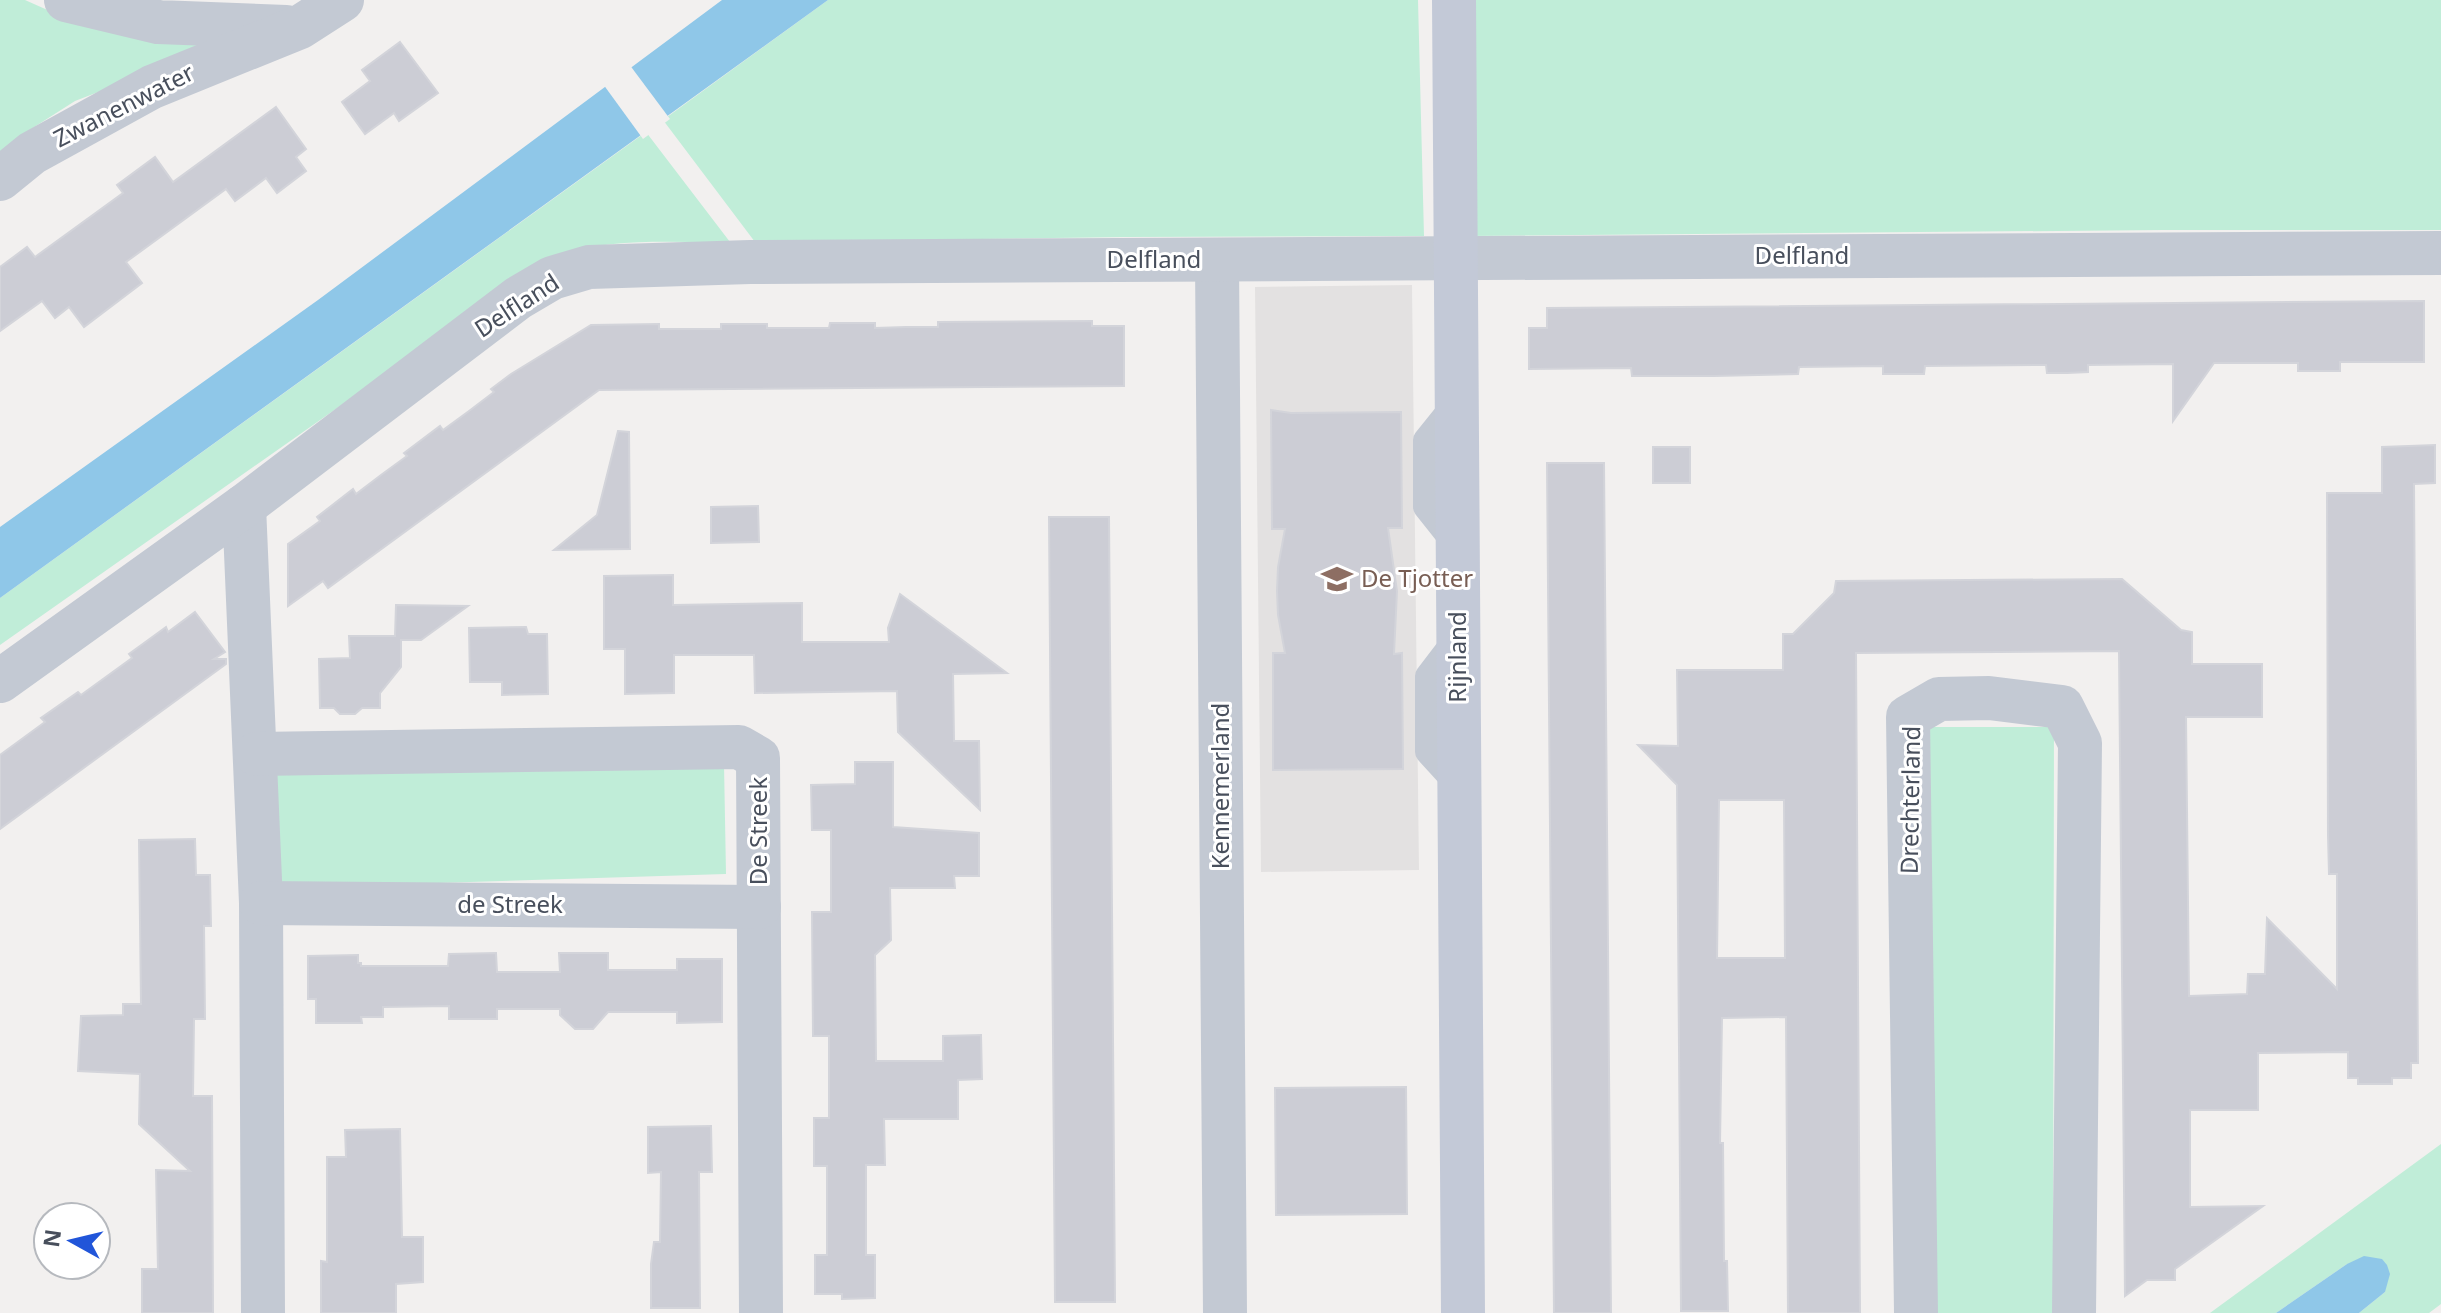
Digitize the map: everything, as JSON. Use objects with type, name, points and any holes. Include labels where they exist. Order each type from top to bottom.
[{"type":"street","name":"Zwanenwater","points":[[66,0],[158,22],[300,27]]},
{"type":"street","name":"Zwanenwater","points":[[0,179],[32,153],[152,87],[300,27],[342,0]]},
{"type":"street","name":"Rijnland","points":[[1454,0],[1463,1313]]},
{"type":"street","name":"Delfland","points":[[0,681],[244,506],[518,298],[552,278],[589,267],[765,262],[2441,253]]},
{"type":"street","name":"Kennemerland","points":[[1217,260],[1225,1313]]},
{"type":"street","points":[[244,506],[261,903],[263,1313]]},
{"type":"street","name":"Drechterland","points":[[1916,1313],[1908,717],[1939,699],[1989,698],[2062,707],[2080,743],[2074,1313]]},
{"type":"street","name":"De Streek","points":[[256,754],[739,747],[758,758],[761,1313]]},
{"type":"street","name":"de Streek","points":[[261,903],[759,907]]},
{"type":"shaded area","name":"De Tjotter","points":[[1412,285],[1419,870],[1261,872],[1255,287]]},
{"type":"green space","points":[[0,0],[25,0],[52,12],[253,39],[75,101],[28,131],[0,156]]},
{"type":"green space","points":[[828,0],[1418,0],[1424,236],[755,242],[663,120]]},
{"type":"green space","points":[[1462,0],[2441,0],[2441,230],[1467,236]]},
{"type":"green space","points":[[646,132],[730,242],[615,244],[549,259],[0,645],[0,598]]},
{"type":"green space","points":[[1923,727],[2054,727],[2053,1313],[1924,1313]]},
{"type":"green space","points":[[724,764],[726,874],[278,888],[275,769]]},
{"type":"green space","points":[[2441,1144],[2441,1304],[2429,1313],[2359,1313],[2385,1292],[2347,1264],[2276,1313],[2210,1313]]},
{"type":"water","points":[[722,0],[828,0],[0,598],[0,527],[318,300]]},
{"type":"water","points":[[2364,1256],[2382,1259],[2390,1274],[2385,1292],[2359,1313],[2276,1313],[2347,1264]]},
{"type":"pier","points":[[629,64],[670,119],[643,139],[603,84]]},
{"type":"building","points":[[400,42],[438,93],[399,121],[394,113],[365,134],[342,102],[370,81],[362,70]]},
{"type":"building","points":[[276,107],[306,149],[296,157],[306,171],[277,193],[266,178],[235,201],[226,189],[126,262],[142,283],[84,327],[69,307],[55,318],[42,301],[0,331],[0,267],[27,247],[35,257],[123,193],[117,185],[155,157],[173,182]]},
{"type":"building","points":[[2424,301],[2424,362],[2340,362],[2340,371],[2298,371],[2298,363],[2214,363],[2173,421],[2173,364],[2088,365],[2088,372],[2067,373],[2047,373],[2046,365],[1925,366],[1924,374],[1883,374],[1883,366],[1799,367],[1798,374],[1714,376],[1632,376],[1631,368],[1529,369],[1529,328],[1547,328],[1547,308]]},
{"type":"building","points":[[1092,321],[1092,326],[1124,326],[1124,386],[599,390],[328,588],[323,581],[288,606],[288,544],[320,521],[317,517],[353,489],[356,494],[407,456],[404,453],[440,426],[443,430],[469,411],[511,374],[591,325],[659,324],[659,329],[721,329],[721,324],[829,328],[830,323],[875,323],[875,328],[938,327],[938,322]]},
{"type":"building","points":[[1271,410],[1291,413],[1401,412],[1402,528],[1388,528],[1397,591],[1394,654],[1402,653],[1403,769],[1273,770],[1273,653],[1285,653],[1277,591],[1285,529],[1272,529]]},
{"type":"building","points":[[618,431],[629,432],[630,549],[554,550],[597,515]]},
{"type":"building","points":[[2435,445],[2435,483],[2414,484],[2418,1063],[2411,1063],[2411,1078],[2392,1078],[2392,1084],[2358,1084],[2358,1078],[2348,1078],[2348,1052],[2258,1053],[2258,1110],[2190,1110],[2190,1207],[2263,1206],[2175,1269],[2175,1280],[2147,1280],[2125,1296],[2119,651],[1856,653],[1860,1313],[1788,1313],[1786,1017],[1722,1018],[1720,1143],[1723,1143],[1724,1261],[1727,1261],[1728,1311],[1681,1311],[1677,785],[1638,745],[1678,746],[1677,670],[1783,670],[1783,634],[1793,634],[1834,593],[1836,581],[2122,579],[2181,630],[2192,632],[2192,664],[2262,664],[2262,717],[2186,717],[2189,996],[2247,994],[2248,974],[2265,974],[2267,918],[2337,989],[2337,874],[2329,874],[2328,835],[2327,493],[2382,493],[2382,447]],"holes":[[[1719,800],[1784,800],[1785,958],[1717,958]]]},
{"type":"building","points":[[1653,447],[1690,447],[1690,483],[1653,483]]},
{"type":"building","points":[[1547,463],[1604,463],[1611,1313],[1554,1313]]},
{"type":"building","points":[[758,506],[759,542],[711,543],[711,507]]},
{"type":"building","points":[[1049,517],[1109,517],[1115,1302],[1055,1302]]},
{"type":"building","points":[[673,575],[673,605],[802,603],[802,642],[889,642],[888,628],[900,594],[1007,673],[953,674],[954,741],[979,741],[980,810],[898,732],[897,691],[755,693],[754,655],[674,655],[674,693],[625,694],[625,649],[604,649],[604,576]]},
{"type":"building","points":[[396,605],[468,606],[421,640],[401,640],[401,667],[380,693],[380,708],[362,708],[355,714],[340,714],[334,708],[320,708],[319,659],[350,658],[349,636],[395,636]]},
{"type":"building","points":[[195,612],[225,652],[214,659],[226,659],[226,664],[0,829],[0,755],[45,722],[41,718],[78,692],[81,695],[132,658],[129,654],[166,627],[168,632]]},
{"type":"building","points":[[526,627],[528,634],[547,634],[548,694],[502,695],[502,682],[470,682],[469,628]]},
{"type":"building","points":[[855,762],[893,762],[893,827],[979,833],[979,876],[954,876],[955,888],[890,888],[891,940],[875,955],[876,1061],[943,1061],[943,1036],[981,1035],[982,1079],[958,1080],[958,1119],[884,1119],[885,1165],[866,1165],[866,1255],[875,1255],[875,1298],[842,1299],[842,1294],[815,1294],[815,1255],[827,1255],[827,1166],[814,1166],[814,1118],[829,1118],[829,1036],[813,1036],[812,912],[831,912],[831,830],[812,830],[811,785],[855,784]]},
{"type":"building","points":[[195,839],[196,875],[210,875],[211,926],[204,926],[205,1019],[194,1019],[193,1096],[212,1096],[213,1313],[142,1313],[142,1269],[158,1269],[156,1170],[190,1171],[139,1124],[140,1074],[78,1071],[81,1016],[123,1015],[123,1004],[141,1004],[139,840]]},
{"type":"building","points":[[496,953],[497,972],[560,972],[559,953],[608,953],[608,970],[677,970],[677,959],[722,959],[722,1022],[677,1023],[677,1012],[608,1012],[593,1029],[575,1029],[560,1015],[560,1009],[497,1009],[497,1019],[449,1019],[449,1006],[383,1007],[383,1017],[361,1017],[362,1023],[316,1023],[316,999],[308,999],[308,956],[358,955],[361,966],[448,966],[449,954]]},
{"type":"building","points":[[1406,1087],[1407,1214],[1276,1215],[1275,1088]]},
{"type":"building","points":[[711,1126],[712,1172],[699,1172],[700,1308],[651,1308],[654,1242],[660,1242],[661,1172],[648,1173],[648,1127]]},
{"type":"building","points":[[400,1129],[402,1237],[423,1237],[423,1282],[396,1284],[396,1313],[321,1313],[321,1261],[327,1262],[327,1157],[346,1157],[345,1130]]},
{"type":"place","name":"De Tjotter","points":[[1337,579]]}]
